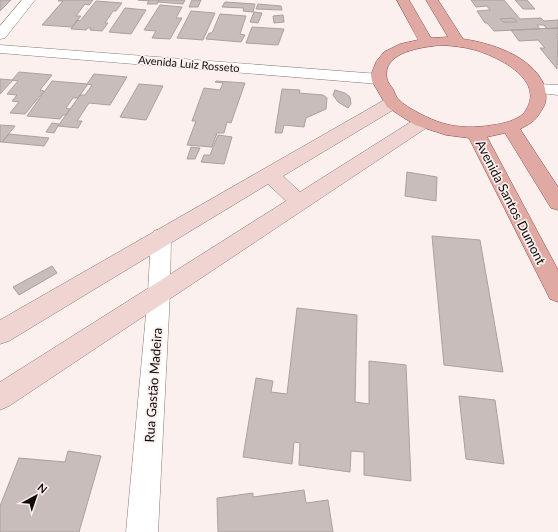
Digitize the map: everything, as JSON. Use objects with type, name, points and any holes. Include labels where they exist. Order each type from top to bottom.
[{"type":"main road","points":[[403,0],[426,42]]},
{"type":"main road","points":[[432,0],[458,42]]},
{"type":"main road","points":[[426,42],[458,42],[480,46],[500,54],[517,63],[530,75],[538,89],[539,104],[529,118],[510,128],[475,132],[448,129],[423,122],[392,103],[379,79],[381,65],[391,54],[406,46],[426,42]]},
{"type":"main road","points":[[510,128],[558,203]]},
{"type":"main road","name":"Avenida Santos Dumont","points":[[475,132],[558,292]]},
{"type":"street","points":[[0,35],[29,0]]},
{"type":"street","name":"Avenida Luiz Rosseto","points":[[0,48],[379,79]]},
{"type":"street","points":[[538,89],[558,90]]},
{"type":"street","points":[[0,333],[161,237],[392,103]]},
{"type":"street","points":[[0,397],[423,122]]},
{"type":"street","points":[[269,174],[300,203]]},
{"type":"street","name":"Rua Gastão Madeira","points":[[142,532],[159,293],[161,237]]},
{"type":"building","points":[[0,0],[11,0],[0,11]]},
{"type":"building","points":[[93,0],[89,5],[85,4],[76,16],[81,16],[72,27],[42,25],[63,1],[58,1]]},
{"type":"building","points":[[138,0],[159,0],[157,4],[147,4],[149,1]]},
{"type":"building","points":[[159,0],[185,0],[183,4],[158,2]]},
{"type":"building","points":[[192,0],[201,0],[198,7],[189,7]]},
{"type":"building","points":[[471,0],[504,0],[520,19],[541,18],[544,21],[558,20],[558,28],[547,29],[544,25],[537,25],[540,29],[494,31],[487,23],[485,23],[477,11],[490,10],[487,6],[476,7]]},
{"type":"building","points":[[515,0],[527,0],[535,9],[523,9]]},
{"type":"building","points":[[96,1],[122,3],[116,11],[113,11],[105,23],[108,23],[102,31],[90,30],[91,28],[86,30],[71,29],[77,20],[80,21]]},
{"type":"building","points":[[225,2],[255,4],[253,12],[243,11],[244,8],[222,7]]},
{"type":"building","points":[[258,4],[281,6],[282,10],[256,9]]},
{"type":"building","points":[[160,5],[182,7],[176,18],[182,18],[170,39],[152,38],[156,31],[144,30]]},
{"type":"building","points":[[125,8],[146,10],[131,34],[109,32]]},
{"type":"building","points":[[191,11],[215,13],[203,40],[177,38]]},
{"type":"building","points":[[254,12],[262,13],[258,23],[250,22]]},
{"type":"building","points":[[220,14],[246,16],[240,34],[245,35],[241,42],[206,39],[209,33],[212,33]]},
{"type":"building","points":[[283,15],[284,22],[274,23],[273,16]]},
{"type":"building","points":[[514,18],[517,22],[503,22],[500,19]]},
{"type":"building","points":[[252,27],[284,29],[278,45],[246,43]]},
{"type":"building","points":[[558,28],[558,35],[556,35],[558,37],[557,69],[540,48],[545,48],[538,40],[519,41],[511,30]]},
{"type":"building","points":[[19,72],[52,75],[40,90],[44,91],[25,114],[10,113],[19,102],[12,101],[17,95],[7,94],[18,81],[12,80]]},
{"type":"building","points":[[94,74],[127,77],[110,105],[89,103],[77,121],[82,121],[78,128],[58,126],[80,95],[85,95],[92,85],[87,84]]},
{"type":"building","points":[[0,79],[13,80],[0,94]]},
{"type":"building","points":[[52,81],[88,84],[78,98],[73,98],[66,108],[70,109],[66,115],[63,115],[60,119],[27,116]]},
{"type":"building","points":[[215,82],[245,83],[231,123],[227,122],[224,133],[217,133],[212,147],[187,145],[196,121],[192,121],[204,88],[220,90],[223,83]]},
{"type":"building","points":[[139,84],[163,86],[146,120],[120,117]]},
{"type":"building","points":[[282,89],[300,90],[299,93],[323,95],[327,98],[326,109],[306,118],[304,127],[284,125],[282,133],[275,133]]},
{"type":"building","points":[[335,90],[345,93],[350,97],[351,104],[348,108],[338,102],[333,95]]},
{"type":"building","points":[[52,123],[59,124],[54,133],[46,132]]},
{"type":"building","points":[[0,125],[15,126],[2,142],[0,142]]},
{"type":"building","points":[[9,134],[49,138],[44,146],[2,142]]},
{"type":"building","points":[[218,135],[232,137],[224,164],[201,162],[204,155],[210,155]]},
{"type":"building","points":[[191,147],[200,148],[195,159],[187,159]]},
{"type":"building","points":[[407,172],[437,177],[436,201],[405,196]]},
{"type":"building","points":[[432,236],[480,240],[503,372],[444,365]]},
{"type":"building","points":[[52,266],[57,273],[19,295],[13,287]]},
{"type":"building","points":[[297,308],[357,315],[355,402],[369,404],[369,361],[406,365],[411,481],[364,475],[364,452],[351,451],[350,472],[299,465],[300,443],[294,442],[292,464],[243,457],[256,378],[273,381],[271,392],[287,394]]},
{"type":"building","points":[[459,396],[495,400],[504,464],[466,459]]},
{"type":"building","points":[[68,451],[101,456],[79,532],[0,532],[0,506],[19,458],[65,462]]},
{"type":"building","points":[[304,490],[306,503],[328,500],[333,532],[218,532],[217,498],[253,493],[253,497]]}]
